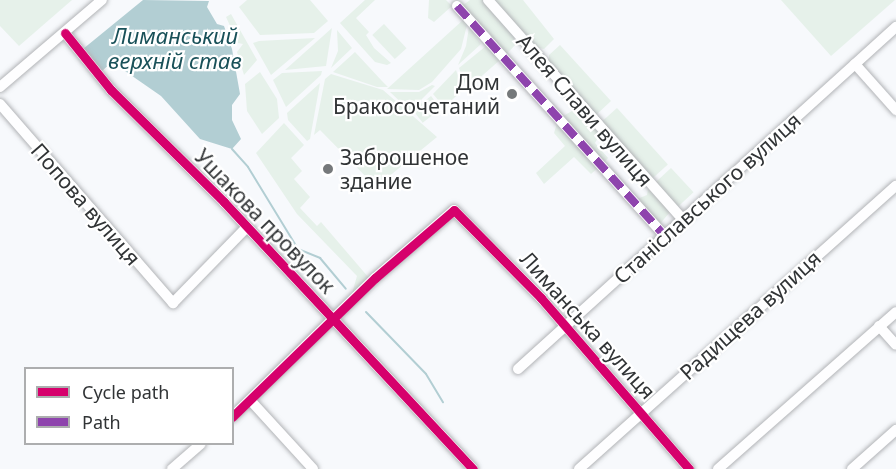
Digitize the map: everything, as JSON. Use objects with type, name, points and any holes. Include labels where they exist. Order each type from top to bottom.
[{"type":"street","points":[[0,87],[102,0]]},
{"type":"street","name":"Алея Слави вулиця","points":[[488,0],[683,220]]},
{"type":"street","points":[[457,6],[665,236]]},
{"type":"street","name":"Станіславського вулиця","points":[[518,369],[896,27]]},
{"type":"street","name":"Ушакова провулок","points":[[65,33],[111,90],[247,227],[473,469]]},
{"type":"street","points":[[855,64],[896,110]]},
{"type":"street","name":"Попова вулиця","points":[[0,104],[173,303]]},
{"type":"street","name":"Радищева вулиця","points":[[579,469],[896,186]]},
{"type":"street","name":"Лиманська вулиця","points":[[333,321],[454,210],[566,326],[642,411],[689,469]]},
{"type":"street","name":"Ушакова провулок","points":[[173,303],[247,227]]},
{"type":"street","points":[[718,469],[896,312]]},
{"type":"street","points":[[234,415],[333,321]]},
{"type":"street","points":[[879,326],[896,345]]},
{"type":"street","points":[[251,401],[313,469]]},
{"type":"street","points":[[852,469],[896,430]]},
{"type":"street","points":[[172,469],[200,445]]},
{"type":"shaded area","points":[[0,0],[72,0],[19,46],[0,26]]},
{"type":"shaded area","points":[[247,0],[310,0],[328,21],[314,33],[260,35],[239,7]]},
{"type":"shaded area","points":[[365,0],[375,0],[356,18],[369,32],[366,35],[374,48],[391,63],[387,65],[375,62],[340,23]]},
{"type":"shaded area","points":[[429,0],[446,0],[452,6],[434,22],[428,18]]},
{"type":"shaded area","points":[[470,0],[483,0],[514,37],[515,45],[505,56],[462,6]]},
{"type":"shaded area","points":[[493,0],[523,0],[554,39],[544,49],[534,47]]},
{"type":"shaded area","points":[[781,0],[895,0],[831,56]]},
{"type":"shaded area","points":[[231,14],[257,60],[244,75],[237,52],[243,44],[238,43],[226,17]]},
{"type":"shaded area","points":[[463,20],[467,25],[461,49],[432,82],[419,90],[387,89]]},
{"type":"shaded area","points":[[384,24],[407,48],[395,59],[372,35]]},
{"type":"shaded area","points":[[469,27],[481,44],[458,65],[466,46]]},
{"type":"shaded area","points":[[332,28],[326,66],[285,70]]},
{"type":"shaded area","points":[[337,30],[352,48],[331,68],[338,51]]},
{"type":"shaded area","points":[[315,38],[271,75],[253,43],[259,41]]},
{"type":"shaded area","points":[[560,45],[611,101],[596,115],[549,63],[549,55]]},
{"type":"shaded area","points":[[486,46],[500,60],[467,89],[459,68]]},
{"type":"shaded area","points":[[355,52],[388,87],[377,87],[333,72]]},
{"type":"shaded area","points":[[456,70],[463,90],[444,107],[433,94]]},
{"type":"shaded area","points":[[322,71],[321,75],[286,107],[273,80],[282,73]]},
{"type":"shaded area","points":[[260,72],[277,99],[279,118],[262,134],[247,111],[245,84]]},
{"type":"shaded area","points":[[331,74],[383,90],[437,137],[376,187],[320,130],[314,135],[325,79]]},
{"type":"shaded area","points":[[320,83],[310,139],[307,141],[288,120],[287,113]]},
{"type":"shaded area","points":[[432,85],[435,86],[410,111],[390,92],[419,92]]},
{"type":"shaded area","points":[[431,96],[441,109],[423,123],[413,110]]},
{"type":"shaded area","points":[[577,108],[600,134],[595,143],[608,158],[602,165],[560,118]]},
{"type":"shaded area","points":[[617,108],[668,164],[652,179],[601,122]]},
{"type":"shaded area","points":[[558,120],[599,167],[591,174],[574,157],[544,184],[536,173],[565,146],[554,133]]},
{"type":"shaded area","points":[[284,123],[304,145],[291,158],[302,171],[294,179],[310,197],[300,208],[317,226],[321,222],[369,278],[351,297],[357,276],[297,214],[256,153]]},
{"type":"shaded area","points":[[671,168],[694,192],[678,206],[656,182]]},
{"type":"shaded area","points":[[648,189],[670,212],[658,226],[637,199],[647,195]]},
{"type":"water","name":"Лиманський верхній став","points":[[143,0],[209,1],[207,7],[217,24],[224,26],[232,49],[240,94],[232,105],[232,120],[241,139],[232,149],[200,139],[161,96],[112,62],[102,71],[83,49]]},
{"type":"waterway","points":[[232,149],[248,167],[298,249],[320,258],[346,289]]},
{"type":"waterway","points":[[366,312],[426,374],[443,402]]},
{"type":"marked path","points":[[457,6],[665,236]]},
{"type":"cycle path","points":[[65,33],[111,90],[224,202],[473,469]]},
{"type":"cycle path","points":[[234,415],[375,278],[454,210],[541,298],[689,469]]},
{"type":"place","name":"Дом Бракосочетаний","points":[[512,94]]},
{"type":"place","name":"Заброшеное здание","points":[[328,169]]}]
